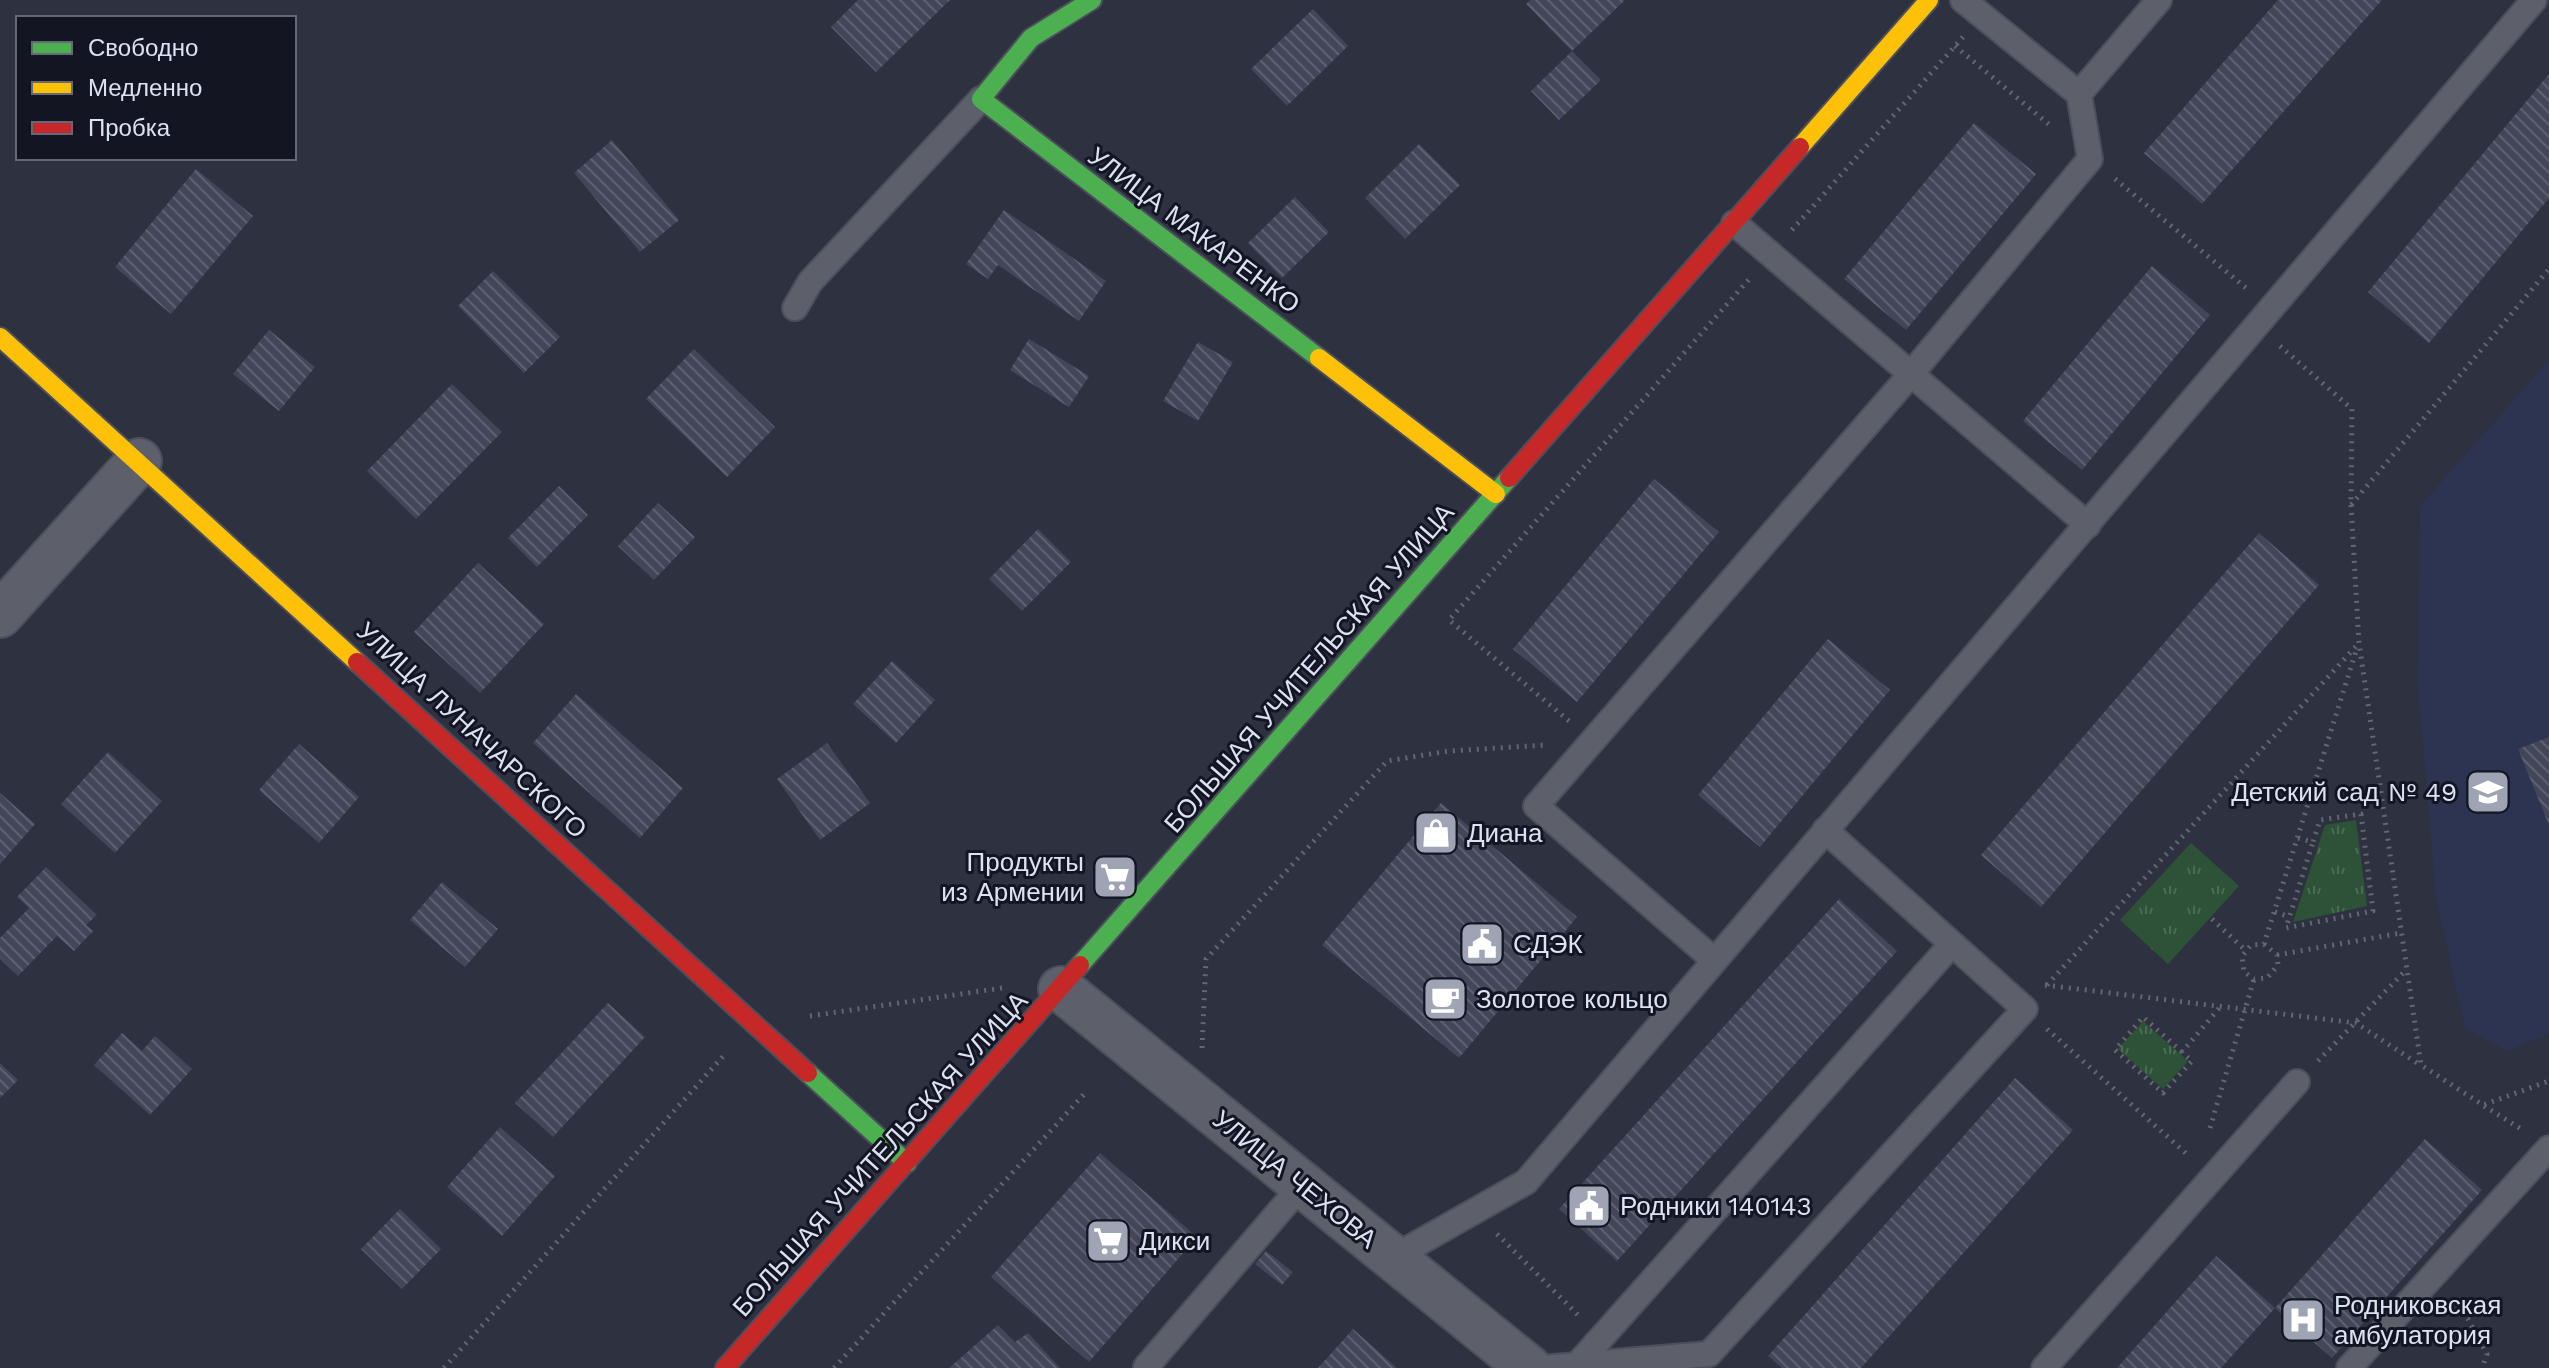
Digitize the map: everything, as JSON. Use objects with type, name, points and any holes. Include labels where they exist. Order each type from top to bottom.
[{"type":"street","points":[[981,99],[1031,38],[1092,0]]},
{"type":"street","name":"БОЛЬШАЯ УЧИТЕЛЬСКАЯ УЛИЦА","points":[[725,1368],[1929,0]]},
{"type":"street","name":"УЛИЦА МАКАРЕНКО","points":[[981,99],[1496,494]]},
{"type":"street","name":"УЛИЦА ЛУНАЧАРСКОГО","points":[[0,337],[907,1163]]},
{"type":"street","points":[[0,615],[139,461]]},
{"type":"street","name":"УЛИЦА ЧЕХОВА","points":[[1061,989],[1523,1366]]},
{"type":"lane","points":[[2079,94],[2159,0]]},
{"type":"lane","points":[[1392,1258],[1526,1182],[2534,0]]},
{"type":"lane","points":[[1714,960],[1536,806],[1911,374],[2090,159],[2079,94],[1973,8]]},
{"type":"lane","points":[[795,308],[810,282],[981,99]]},
{"type":"lane","points":[[1734,223],[2088,525]]},
{"type":"lane","points":[[1523,1366],[1577,1365],[1709,1354],[2025,1009],[1825,830]]},
{"type":"lane","points":[[1577,1365],[1952,944]]},
{"type":"lane","points":[[2044,1368],[2206,1171],[2297,1082]]},
{"type":"lane","points":[[2349,1368],[2428,1281],[2542,1142]]},
{"type":"lane","points":[[1146,1367],[1302,1185]]},
{"type":"path","points":[[1593,741],[1449,620],[1771,254],[1973,8]]},
{"type":"path","points":[[2351,505],[2549,269]]},
{"type":"path","points":[[2257,326],[2352,409],[2351,505],[2359,643],[2421,1065]]},
{"type":"path","points":[[2264,944],[2359,643]]},
{"type":"path","points":[[2254,979],[2206,1171],[2025,1009],[2359,643]]},
{"type":"path","points":[[1201,1060],[1206,959],[1387,761],[1449,751],[1593,741]]},
{"type":"path","points":[[2361,814],[2373,911],[2286,928],[2313,842],[2320,820],[2361,814]]},
{"type":"path","points":[[2298,838],[2313,842]]},
{"type":"path","points":[[2275,912],[2290,917]]},
{"type":"path","points":[[2212,919],[2245,950]]},
{"type":"path","points":[[2277,955],[2401,933]]},
{"type":"path","points":[[2264,944],[2277,955]]},
{"type":"path","points":[[2245,950],[2264,944]]},
{"type":"path","points":[[2245,950],[2241,963],[2244,972],[2254,979],[2273,974],[2277,955]]},
{"type":"path","points":[[2297,1082],[2407,970]]},
{"type":"path","points":[[1991,979],[2356,1023],[2542,1142]]},
{"type":"path","points":[[2182,1052],[2222,1005]]},
{"type":"path","points":[[2143,1017],[2182,1052],[2192,1061],[2163,1093],[2115,1050],[2143,1017]]},
{"type":"path","points":[[444,1368],[728,1050]]},
{"type":"path","points":[[2483,1105],[2549,1081]]},
{"type":"path","points":[[834,1368],[1087,1091]]},
{"type":"path","points":[[1473,1210],[1603,1336]]},
{"type":"path","points":[[2428,1281],[2468,1319],[2487,1354],[2482,1368]]},
{"type":"shaded area","name":"Детский сад № 49","points":[[2549,360],[2549,1034],[2507,1051],[2465,1028],[2436,896],[2418,688],[2420,506]]},
{"type":"green space","points":[[2356,820],[2367,906],[2293,922],[2325,825]]},
{"type":"green space","points":[[2191,843],[2239,886],[2168,964],[2120,920]]},
{"type":"green space","points":[[2143,1021],[2188,1061],[2163,1089],[2118,1049]]},
{"type":"building","points":[[858,0],[950,0],[876,72],[831,27]]},
{"type":"building","points":[[1530,0],[1625,0],[1572,51],[1526,4]]},
{"type":"building","points":[[2278,0],[2382,0],[2202,204],[2144,153]]},
{"type":"building","points":[[1313,9],[1348,46],[1287,106],[1251,69]]},
{"type":"building","points":[[1572,51],[1601,80],[1559,120],[1531,91]]},
{"type":"building","points":[[2549,74],[2549,198],[2429,343],[2368,292]]},
{"type":"building","points":[[1974,123],[2036,174],[1906,330],[1844,279]]},
{"type":"building","points":[[612,140],[679,220],[640,252],[574,173]]},
{"type":"building","points":[[1419,144],[1460,185],[1405,239],[1365,198]]},
{"type":"building","points":[[196,169],[253,216],[171,314],[115,267]]},
{"type":"building","points":[[1295,197],[1329,232],[1282,278],[1248,243]]},
{"type":"building","points":[[1004,210],[1106,281],[1079,321],[998,265],[988,279],[966,264]]},
{"type":"building","points":[[2152,266],[2210,315],[2082,470],[2023,421]]},
{"type":"building","points":[[493,271],[560,337],[524,373],[458,306]]},
{"type":"building","points":[[269,330],[315,367],[279,411],[233,374]]},
{"type":"building","points":[[1029,339],[1089,376],[1069,407],[1010,370]]},
{"type":"building","points":[[1198,342],[1233,362],[1198,421],[1163,401]]},
{"type":"building","points":[[694,349],[775,427],[727,477],[646,399]]},
{"type":"building","points":[[452,384],[502,432],[416,519],[367,471]]},
{"type":"building","points":[[1654,479],[1719,532],[1577,702],[1513,649]]},
{"type":"building","points":[[559,486],[588,515],[537,567],[508,538]]},
{"type":"building","points":[[658,503],[695,537],[654,580],[618,546]]},
{"type":"building","points":[[1038,529],[1071,562],[1022,611],[989,579]]},
{"type":"building","points":[[2259,533],[2319,585],[2041,907],[1981,855]]},
{"type":"building","points":[[478,563],[544,624],[480,693],[414,632]]},
{"type":"building","points":[[1828,639],[1890,690],[1760,847],[1698,795]]},
{"type":"building","points":[[892,661],[935,700],[896,743],[853,704]]},
{"type":"building","points":[[576,694],[683,788],[640,838],[533,743]]},
{"type":"building","points":[[2549,737],[2549,825],[2518,749]]},
{"type":"building","points":[[827,743],[870,803],[820,840],[777,779]]},
{"type":"building","points":[[299,744],[359,797],[319,843],[259,790]]},
{"type":"building","points":[[108,752],[162,801],[115,853],[61,804]]},
{"type":"building","points":[[0,793],[35,824],[0,864]]},
{"type":"building","points":[[1441,803],[1577,917],[1459,1058],[1322,945]]},
{"type":"building","points":[[46,867],[97,915],[86,925],[93,931],[74,951],[57,936],[18,976],[0,959],[0,938],[29,908],[17,897]]},
{"type":"building","points":[[442,882],[498,929],[465,967],[410,920]]},
{"type":"building","points":[[1839,899],[1897,951],[1617,1261],[1559,1209]]},
{"type":"building","points":[[608,1003],[645,1037],[553,1137],[515,1103]]},
{"type":"building","points":[[122,1033],[142,1051],[155,1036],[192,1069],[150,1115],[94,1065]]},
{"type":"building","points":[[0,1063],[18,1080],[0,1098]]},
{"type":"building","points":[[2015,1078],[2073,1130],[1861,1368],[1782,1368],[1768,1356]]},
{"type":"building","points":[[500,1127],[555,1176],[502,1236],[447,1187]]},
{"type":"building","points":[[2425,1139],[2482,1190],[2332,1358],[2275,1308]]},
{"type":"building","points":[[1100,1153],[1197,1237],[1089,1362],[991,1277]]},
{"type":"building","points":[[400,1209],[441,1249],[402,1289],[361,1249]]},
{"type":"building","points":[[1266,1251],[1293,1272],[1282,1285],[1255,1264]]},
{"type":"building","points":[[2216,1256],[2275,1308],[2221,1368],[2117,1368]]},
{"type":"building","points":[[998,1325],[1015,1342],[1028,1333],[1060,1368],[949,1368]]},
{"type":"building","points":[[1353,1329],[1397,1368],[1318,1368]]},
{"type":"traffic: fast","points":[[1092,0],[1031,38],[981,99],[1319,358]]},
{"type":"traffic: fast","points":[[1080,965],[1509,478]]},
{"type":"traffic: fast","points":[[808,1073],[907,1163]]},
{"type":"traffic: slow","points":[[1800,147],[1929,0]]},
{"type":"traffic: slow","points":[[0,337],[357,662]]},
{"type":"traffic: slow","points":[[1319,358],[1496,494]]},
{"type":"traffic: jam","points":[[1509,478],[1800,147]]},
{"type":"traffic: jam","points":[[357,662],[808,1073]]},
{"type":"traffic: jam","points":[[725,1368],[1080,965]]},
{"type":"place","name":"Детский сад № 49","points":[[2488,792]]},
{"type":"place","name":"Диана","points":[[1436,833]]},
{"type":"place","name":"Продукты из Армении","points":[[1115,877]]},
{"type":"place","name":"СДЭК","points":[[1482,944]]},
{"type":"place","name":"Золотое кольцо","points":[[1445,999]]},
{"type":"place","name":"Родники 140143","points":[[1589,1206]]},
{"type":"place","name":"Дикси","points":[[1108,1241]]},
{"type":"place","name":"Родниковская амбулатория","points":[[2303,1320]]}]
